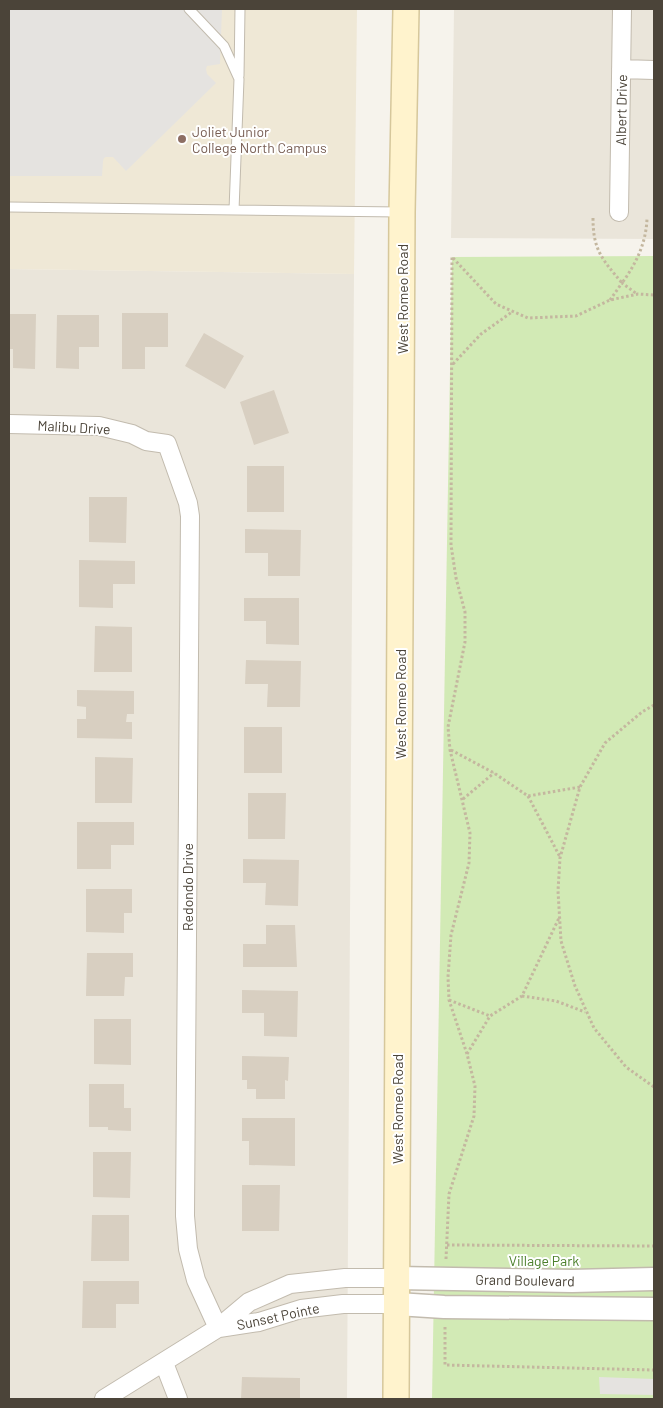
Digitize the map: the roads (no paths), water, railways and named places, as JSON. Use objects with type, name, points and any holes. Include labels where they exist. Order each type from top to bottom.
[{"type":"main road","name":"West Romeo Road","points":[[396,1399],[402,212],[406,9]]},
{"type":"street","name":"Albert Drive","points":[[620,212],[622,9]]},
{"type":"street","points":[[621,69],[654,70]]},
{"type":"street","name":"Malibu Drive","points":[[9,424],[115,428],[146,441],[166,444]]},
{"type":"street","name":"Redondo Drive","points":[[166,444],[188,503],[190,516],[185,1216],[188,1249],[196,1280],[218,1328]]},
{"type":"street","name":"Sunset Pointe","points":[[104,1399],[218,1328],[249,1302],[290,1284],[345,1278],[397,1278]]},
{"type":"street","name":"Grand Boulevard","points":[[397,1278],[654,1279]]},
{"type":"street","name":"Sunset Pointe","points":[[218,1328],[259,1322],[301,1309],[343,1304],[397,1304]]},
{"type":"street","name":"Grand Boulevard","points":[[397,1304],[444,1307],[654,1309]]},
{"type":"street","points":[[164,1363],[178,1399]]},
{"type":"lane","points":[[189,9],[224,46],[239,79]]},
{"type":"lane","points":[[234,210],[240,9]]},
{"type":"lane","points":[[9,207],[402,212]]},
{"type":"place","name":"Joliet Junior College North Campus","points":[[182,139]]},
{"type":"park label","name":"Village Park","points":[[544,1260]]}]
